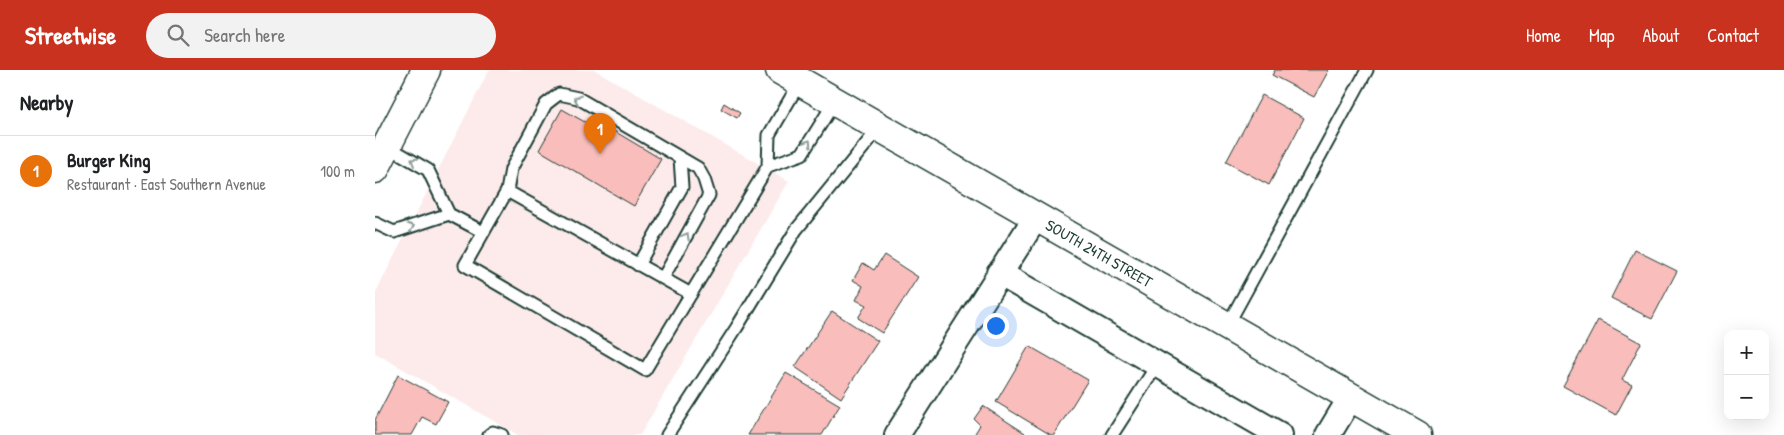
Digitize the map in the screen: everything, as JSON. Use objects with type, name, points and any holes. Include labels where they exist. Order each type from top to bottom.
[{"type":"main road","points":[[381,157],[426,70]]},
{"type":"main road","name":"SOUTH 24TH STREET","points":[[790,76],[1417,435]]},
{"type":"street","points":[[897,435],[1036,217]]},
{"type":"street","points":[[999,273],[1280,435]]},
{"type":"street","points":[[1328,435],[1351,397]]},
{"type":"lane","points":[[1227,326],[1367,70]]},
{"type":"lane","points":[[663,278],[709,195],[698,168],[578,98],[559,94],[546,104],[511,169],[507,191],[465,265],[645,370],[768,166],[769,135],[790,76]]},
{"type":"lane","points":[[768,166],[801,154],[835,101]]},
{"type":"lane","points":[[667,435],[796,230],[880,127]]},
{"type":"lane","points":[[381,157],[429,170],[449,214],[483,232]]},
{"type":"lane","points":[[638,265],[682,187],[680,158]]},
{"type":"lane","points":[[507,191],[691,294]]},
{"type":"lane","points":[[375,223],[395,232],[449,214]]},
{"type":"lane","points":[[1112,435],[1157,364]]},
{"type":"lane","points":[[489,435],[493,432],[502,435]]},
{"type":"shaded area","points":[[489,70],[595,70],[789,181],[640,435],[518,435],[375,353],[375,294]]},
{"type":"building","points":[[1275,70],[1329,70],[1314,97],[1272,75]]},
{"type":"building","points":[[1262,95],[1304,118],[1269,185],[1226,162]]},
{"type":"building","points":[[724,103],[740,113],[737,118],[721,109]]},
{"type":"building","points":[[562,109],[590,125],[594,119],[661,159],[634,206],[539,150]]},
{"type":"building","points":[[1635,250],[1677,271],[1652,319],[1611,298]]},
{"type":"building","points":[[884,255],[918,277],[882,333],[858,318],[866,305],[856,300],[863,286],[853,280],[863,263],[874,270]]},
{"type":"building","points":[[832,311],[878,341],[841,398],[795,367]]},
{"type":"building","points":[[1598,320],[1641,343],[1622,380],[1632,385],[1616,415],[1563,386]]},
{"type":"building","points":[[1029,346],[1088,380],[1054,435],[996,402]]},
{"type":"building","points":[[786,373],[840,405],[822,435],[748,435]]},
{"type":"building","points":[[398,375],[448,402],[436,424],[422,417],[412,435],[375,435],[375,420]]},
{"type":"building","points":[[983,406],[1025,433],[1023,435],[974,435],[980,425],[974,419]]},
{"type":"place","name":"Burger King","points":[[600,154]]}]
